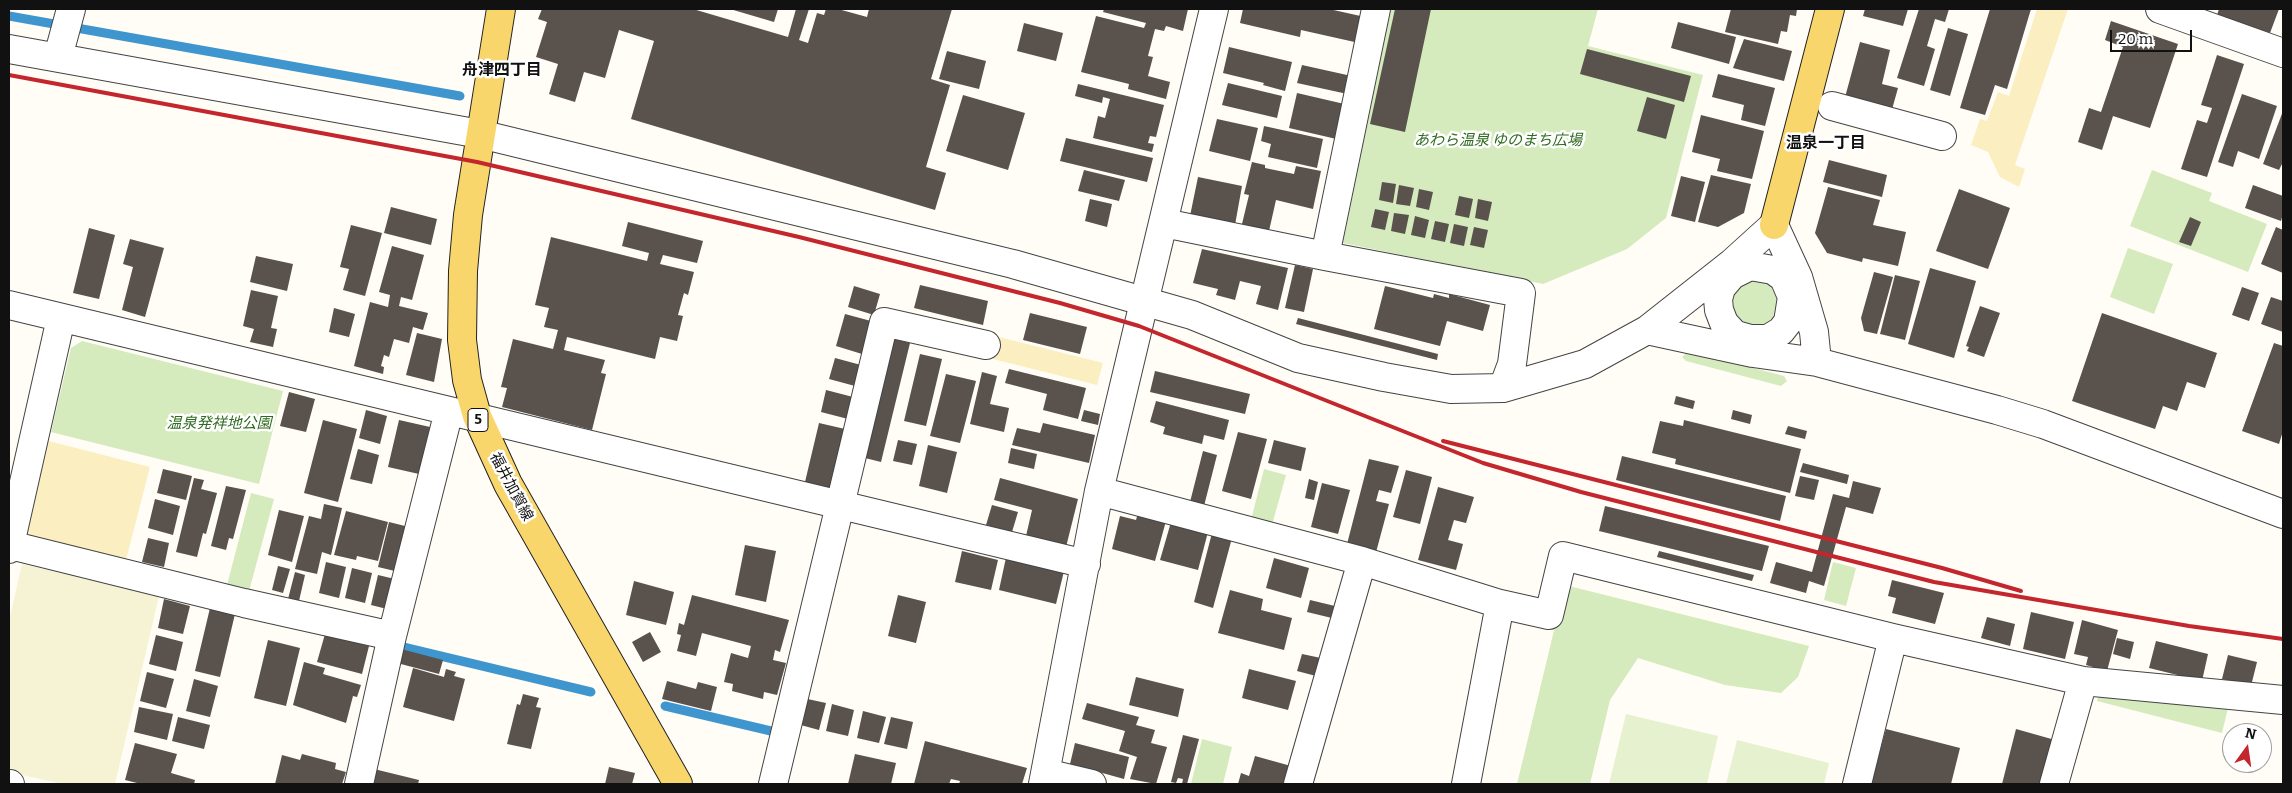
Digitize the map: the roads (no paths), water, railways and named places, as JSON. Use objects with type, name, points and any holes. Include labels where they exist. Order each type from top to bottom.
[{"type":"main road","name":"福井加賀線","points":[[501,9],[468,215],[461,303],[464,360],[476,416],[508,484],[678,784]]},
{"type":"main road","points":[[1774,225],[1830,9]]},
{"type":"street","points":[[60,47],[71,9]]},
{"type":"street","points":[[1092,784],[1044,779],[1100,491],[1214,9]]},
{"type":"street","points":[[1325,256],[1376,9]]},
{"type":"street","points":[[2160,9],[2199,15],[2283,53]]},
{"type":"street","points":[[9,49],[60,47],[480,134],[1013,264],[1146,300],[1192,315],[1298,358],[1384,377],[1451,389],[1503,388],[1585,364],[1647,330],[1725,274],[1774,225],[1796,292],[1814,332],[1817,362]]},
{"type":"street","points":[[1832,106],[1942,136]]},
{"type":"street","points":[[1164,223],[1521,293],[1512,364],[1503,388]]},
{"type":"street","points":[[1725,274],[1750,266],[1766,267],[1784,278],[1796,292]]},
{"type":"street","points":[[1725,274],[1718,299],[1719,310],[1724,323],[1748,344]]},
{"type":"street","points":[[1748,344],[1781,331],[1788,322],[1796,292]]},
{"type":"street","points":[[9,305],[1086,564]]},
{"type":"street","points":[[61,318],[9,547],[392,636]]},
{"type":"street","points":[[773,784],[838,504],[884,322],[986,345]]},
{"type":"street","points":[[1647,330],[1748,344],[2043,424],[2283,514]]},
{"type":"street","points":[[358,784],[392,636],[449,411]]},
{"type":"street","points":[[1100,491],[1362,561],[1500,604],[1549,615],[1563,556],[1893,638],[2083,681],[2283,700]]},
{"type":"street","points":[[1298,784],[1362,561]]},
{"type":"street","points":[[1466,784],[1500,604]]},
{"type":"street","points":[[1857,784],[1893,638]]},
{"type":"street","points":[[2054,784],[2083,681]]},
{"type":"waterway","points":[[9,16],[460,96]]},
{"type":"waterway","points":[[403,647],[591,692]]},
{"type":"waterway","points":[[665,706],[771,731]]},
{"type":"railway","points":[[9,75],[477,162],[799,237],[1060,303],[1139,326],[1483,463],[1581,492],[1934,582],[2189,626],[2283,639]]},
{"type":"railway","points":[[1443,441],[1942,568],[2021,591]]},
{"type":"district","name":"舟津四丁目","points":[[502,71]]},
{"type":"district","name":"温泉一丁目","points":[[1826,144]]},
{"type":"park label","name":"あわら温泉 ゆのまち広場","points":[[1498,141]]},
{"type":"park label","name":"温泉発祥地公園","points":[[219,424]]}]
